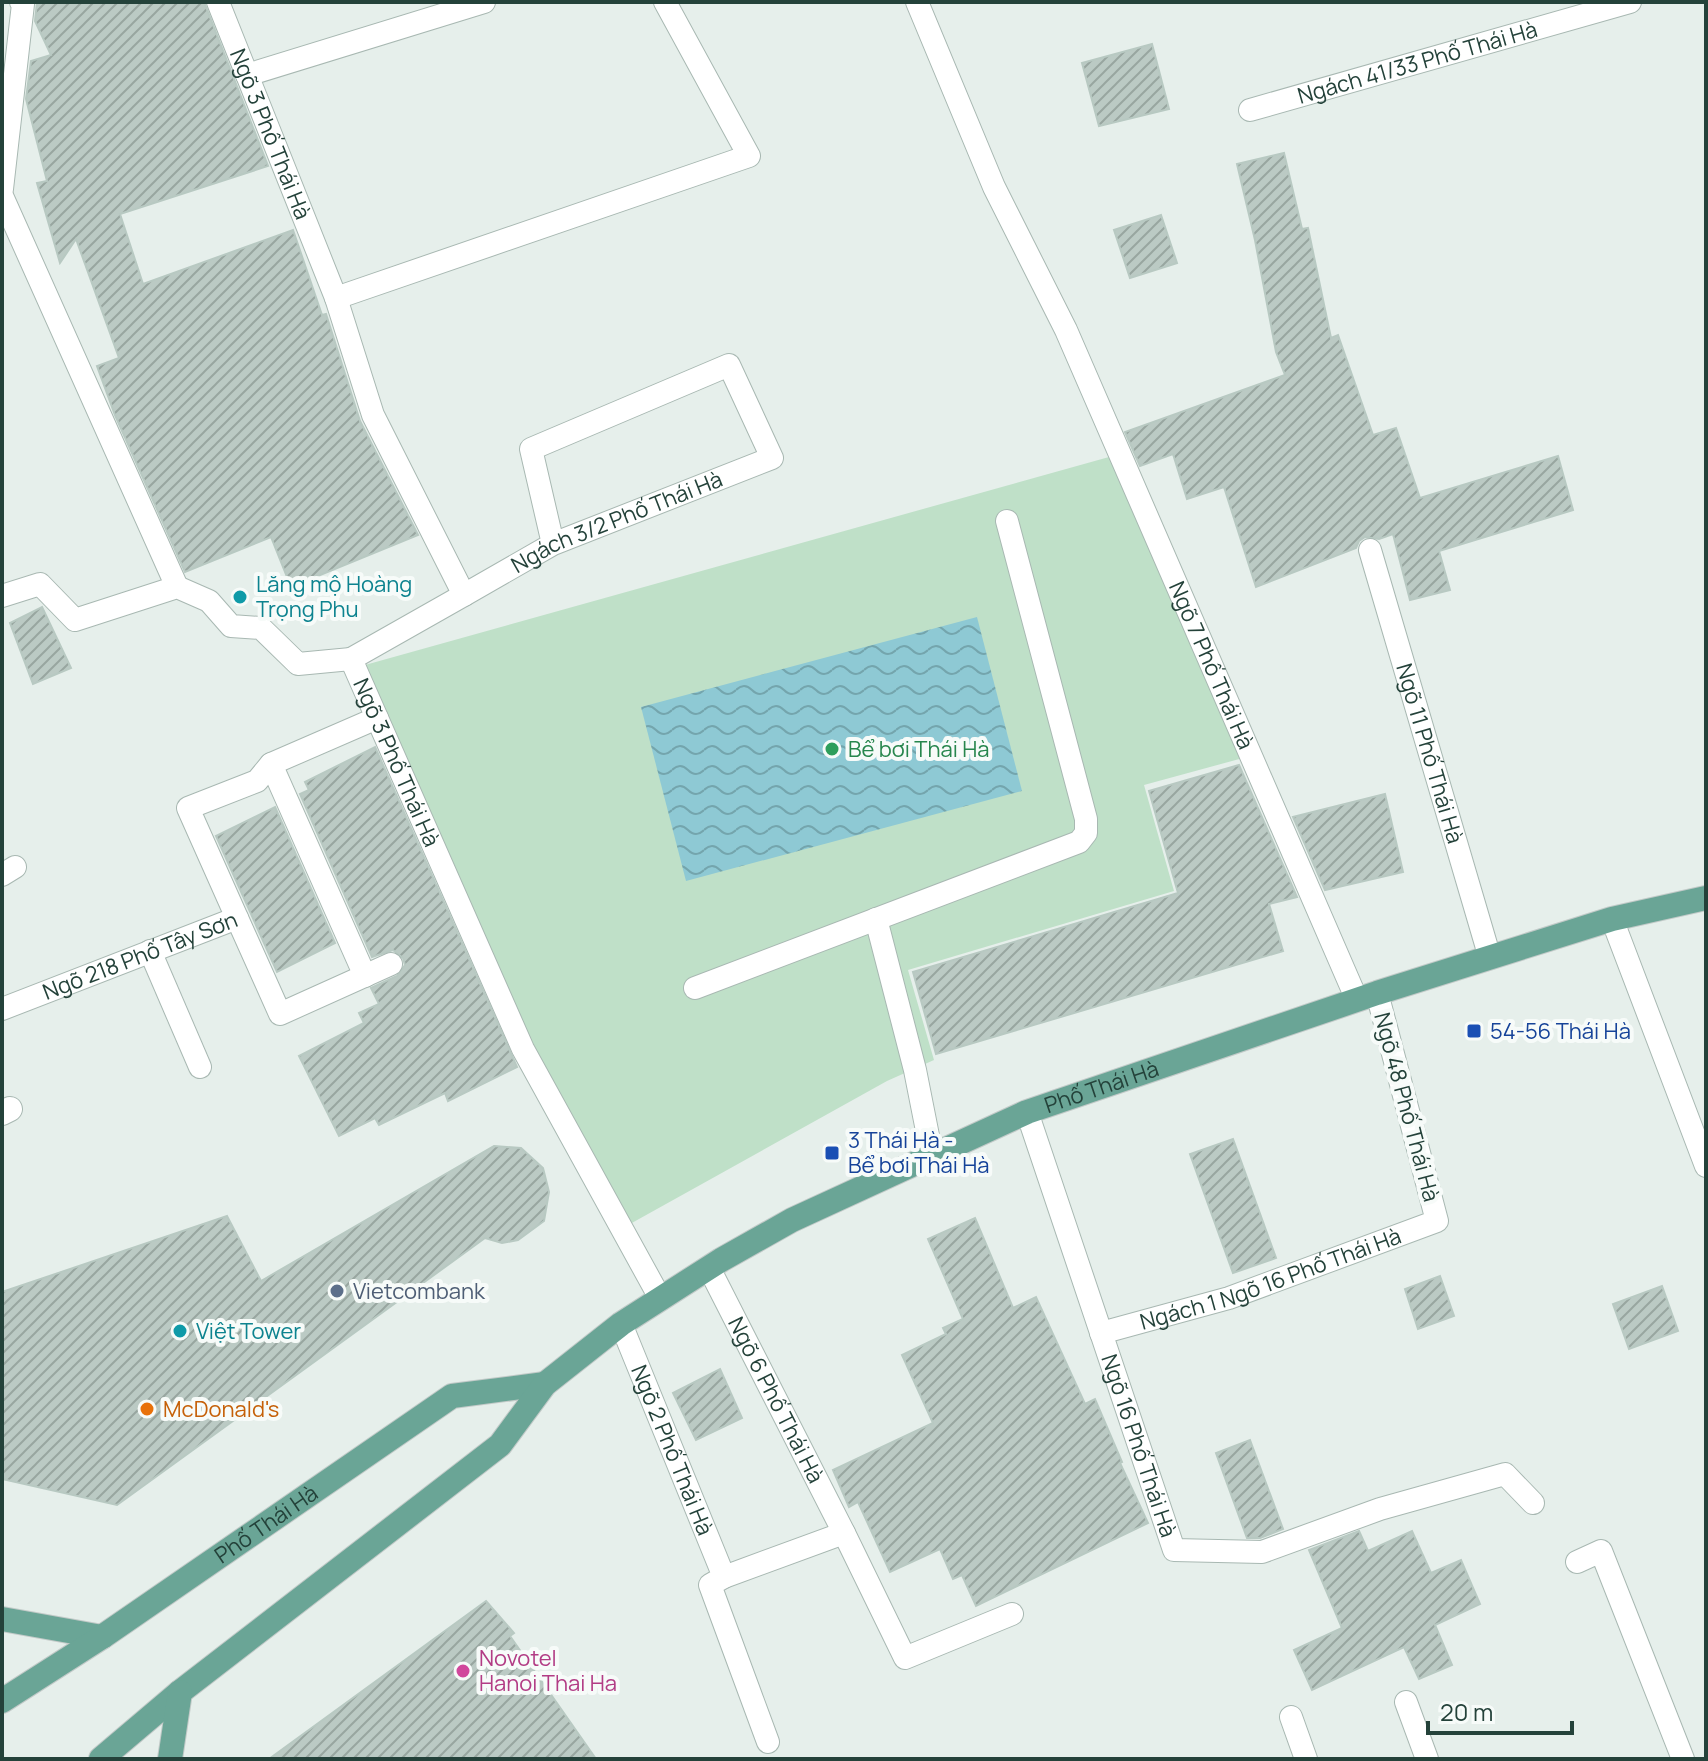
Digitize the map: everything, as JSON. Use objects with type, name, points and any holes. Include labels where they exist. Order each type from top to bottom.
[{"type":"main road","name":"Phố Thái Hà","points":[[101,1759],[180,1692],[500,1445],[545,1384],[621,1324],[792,1220],[1027,1112],[1367,996],[1612,919],[1706,898]]},
{"type":"main road","name":"Phố Thái Hà","points":[[2,1701],[102,1637],[452,1396],[545,1384]]},
{"type":"main road","points":[[2,1619],[102,1637]]},
{"type":"main road","points":[[170,1759],[180,1692]]},
{"type":"lane","points":[[2,189],[21,2]]},
{"type":"lane","name":"Ngõ 3 Phố Thái Hà","points":[[218,2],[336,298],[373,415],[464,595],[351,659],[523,1049],[660,1298]]},
{"type":"lane","points":[[247,75],[484,2]]},
{"type":"lane","points":[[336,298],[749,156],[665,2]]},
{"type":"lane","name":"Ngõ 7 Phố Thái Hà","points":[[917,2],[994,187],[1066,330],[1367,996]]},
{"type":"lane","name":"Ngách 41/33 Phố Thái Hà","points":[[1250,110],[1630,2]]},
{"type":"lane","points":[[2,196],[177,587]]},
{"type":"lane","name":"Ngách 3/2 Phố Thái Hà","points":[[464,595],[553,544],[772,458],[729,365],[531,449],[553,544]]},
{"type":"lane","points":[[695,988],[1079,842],[1086,833],[1086,819],[1007,521]]},
{"type":"lane","name":"Ngõ 11 Phố Thái Hà","points":[[1370,550],[1490,958]]},
{"type":"lane","points":[[2,596],[40,584],[75,620],[177,587],[209,601],[231,626],[261,628],[298,664],[351,659]]},
{"type":"lane","name":"Ngõ 218 Phố Tây Sơn","points":[[2,1009],[237,918],[188,808],[257,781],[271,764],[377,718]]},
{"type":"lane","points":[[271,764],[365,976]]},
{"type":"lane","points":[[237,918],[280,1014],[391,964]]},
{"type":"lane","points":[[876,919],[915,1070],[932,1156]]},
{"type":"lane","points":[[1612,919],[1706,1166]]},
{"type":"lane","points":[[150,951],[200,1067]]},
{"type":"lane","name":"Ngõ 48 Phố Thái Hà","points":[[1367,996],[1437,1221]]},
{"type":"lane","name":"Ngõ 16 Phố Thái Hà","points":[[1027,1112],[1174,1550],[1262,1552],[1380,1509],[1505,1474],[1533,1503]]},
{"type":"lane","name":"Ngách 1 Ngõ 16 Phố Thái Hà","points":[[1101,1333],[1229,1298],[1437,1221]]},
{"type":"lane","name":"Ngõ 6 Phố Thái Hà","points":[[709,1268],[844,1533]]},
{"type":"lane","name":"Ngõ 2 Phố Thái Hà","points":[[621,1324],[724,1577]]},
{"type":"lane","points":[[768,1742],[710,1585],[724,1577],[844,1533],[905,1658],[1012,1614]]},
{"type":"lane","points":[[1577,1562],[1601,1551],[1683,1759]]},
{"type":"lane","points":[[1406,1702],[1427,1759]]},
{"type":"lane","points":[[1291,1717],[1306,1759]]},
{"type":"green space","points":[[1109,457],[1243,758],[1144,785],[1174,891],[908,970],[934,1060],[887,1081],[630,1224],[528,1043],[365,665]]},
{"type":"water","name":"Bể bơi Thái Hà","points":[[977,617],[1022,791],[686,881],[641,707]]},
{"type":"building","points":[[37,2],[204,2],[268,166],[120,214],[143,284],[293,230],[322,315],[326,314],[360,421],[418,535],[291,587],[271,537],[185,572],[115,415],[97,366],[119,358],[76,239],[60,263],[37,183],[47,181],[26,99],[31,61],[51,55],[35,21]]},
{"type":"building","points":[[1152,44],[1169,109],[1099,126],[1082,63]]},
{"type":"building","points":[[1284,153],[1302,229],[1308,228],[1331,338],[1338,335],[1373,435],[1396,428],[1420,498],[1558,456],[1573,510],[1439,551],[1450,590],[1410,600],[1393,534],[1379,539],[1365,537],[1356,548],[1256,587],[1224,487],[1187,499],[1173,454],[1140,466],[1125,432],[1285,375],[1276,352],[1237,164]]},
{"type":"building","points":[[1161,215],[1177,263],[1130,278],[1114,230]]},
{"type":"building","points":[[42,607],[71,668],[33,684],[10,623]]},
{"type":"building","points":[[375,747],[517,1067],[448,1101],[445,1093],[379,1125],[375,1118],[339,1136],[299,1056],[364,1023],[359,1013],[379,1004],[371,988],[397,976],[405,965],[403,958],[393,950],[372,957],[300,794],[309,790],[305,782]]},
{"type":"building","points":[[1239,765],[1297,897],[1269,904],[1283,951],[936,1054],[913,972],[1178,893],[1149,791]]},
{"type":"building","points":[[1385,794],[1403,872],[1325,890],[1293,817]]},
{"type":"building","points":[[275,807],[335,943],[277,972],[216,836]]},
{"type":"building","points":[[1233,1139],[1276,1258],[1233,1273],[1190,1154]]},
{"type":"building","name":"Việt Tower","points":[[494,1146],[521,1148],[543,1168],[549,1192],[544,1221],[518,1240],[502,1243],[485,1238],[117,1505],[2,1479],[2,1292],[227,1216],[261,1281]]},
{"type":"building","points":[[975,1218],[1013,1308],[1036,1297],[1085,1404],[1095,1399],[1148,1523],[976,1606],[962,1575],[953,1579],[940,1549],[890,1572],[858,1502],[849,1507],[833,1470],[933,1423],[902,1355],[946,1334],[943,1328],[963,1319],[928,1239]]},
{"type":"building","points":[[1440,1276],[1454,1316],[1418,1329],[1405,1289]]},
{"type":"building","points":[[1662,1286],[1678,1331],[1629,1349],[1613,1304]]},
{"type":"building","points":[[720,1369],[742,1418],[696,1440],[673,1393]]},
{"type":"building","points":[[1250,1440],[1283,1529],[1260,1538],[1247,1538],[1216,1453]]},
{"type":"building","points":[[1359,1531],[1368,1551],[1412,1531],[1431,1573],[1461,1560],[1480,1604],[1435,1625],[1452,1665],[1419,1679],[1404,1647],[1312,1690],[1294,1650],[1342,1628],[1309,1550]]},
{"type":"building","name":"Novotel Hanoi Thai Ha","points":[[486,1601],[514,1633],[510,1636],[596,1759],[269,1759]]},
{"type":"place","name":"Lăng mộ Hoàng Trọng Phu","points":[[240,597]]},
{"type":"place","name":"Bể bơi Thái Hà","points":[[832,749]]},
{"type":"place","name":"54-56 Thái Hà","points":[[1474,1031]]},
{"type":"place","name":"3 Thái Hà - Bể bơi Thái Hà","points":[[832,1153]]},
{"type":"place","name":"Vietcombank","points":[[337,1291]]},
{"type":"place","name":"Việt Tower","points":[[180,1331]]},
{"type":"place","name":"McDonald's","points":[[147,1409]]},
{"type":"place","name":"Novotel Hanoi Thai Ha","points":[[463,1671]]}]
